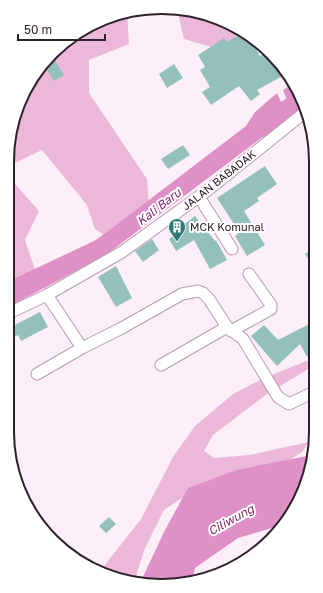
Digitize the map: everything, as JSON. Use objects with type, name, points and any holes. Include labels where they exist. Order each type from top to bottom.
[{"type":"street","name":"JALAN BABADAK","points":[[14,311],[47,295],[122,252],[199,197],[301,115]]},
{"type":"street","points":[[199,197],[232,249]]},
{"type":"street","points":[[161,364],[271,309],[271,305],[249,274]]},
{"type":"street","points":[[37,374],[182,294],[190,291],[198,291],[206,296],[229,329],[243,339],[278,397],[289,404],[309,394]]},
{"type":"street","points":[[47,295],[82,348]]},
{"type":"shaded area","points":[[178,15],[200,19],[218,25],[249,43],[218,49],[184,39]]},
{"type":"shaded area","points":[[127,18],[129,44],[89,60],[89,93],[147,179],[149,206],[110,239],[95,229],[87,205],[42,150],[14,164],[15,142],[19,123],[29,96],[44,72],[57,57],[72,44],[96,29]]},
{"type":"shaded area","points":[[14,183],[39,211],[25,240],[36,272],[14,284]]},
{"type":"shaded area","points":[[309,361],[309,369],[267,394],[213,435],[204,451],[214,458],[250,455],[309,442],[302,452],[285,463],[200,486],[164,510],[145,548],[136,577],[103,567],[141,519],[173,457],[195,426],[233,394],[262,379]]},
{"type":"water","points":[[288,87],[298,105],[300,111],[293,116],[283,90]]},
{"type":"water","points":[[277,93],[288,118],[107,254],[14,304],[14,279],[94,241],[246,126],[255,112]]},
{"type":"water","name":"Ciliwung","points":[[307,456],[304,470],[294,497],[273,528],[238,538],[195,568],[193,575],[171,579],[142,578],[165,530],[188,488],[237,470]]},
{"type":"building","points":[[238,36],[251,44],[256,48],[260,56],[263,54],[266,57],[277,70],[281,77],[257,90],[260,94],[251,101],[239,86],[211,105],[202,92],[210,87],[200,70],[205,67],[198,55],[224,38],[227,42]]},
{"type":"building","points":[[54,60],[64,75],[54,81],[47,69]]},
{"type":"building","points":[[174,64],[183,78],[167,88],[159,74]]},
{"type":"building","points":[[183,145],[190,155],[168,169],[161,159]]},
{"type":"building","points":[[265,166],[277,184],[257,198],[259,201],[244,211],[265,245],[247,256],[235,236],[238,234],[234,228],[236,227],[217,198]]},
{"type":"building","points":[[195,216],[215,241],[216,240],[227,260],[210,269],[194,240],[176,251],[169,239],[184,229],[182,226]]},
{"type":"building","points":[[152,239],[159,250],[143,262],[135,251]]},
{"type":"building","points":[[309,251],[309,260],[305,254]]},
{"type":"building","points":[[116,266],[132,298],[116,307],[98,277]]},
{"type":"building","points":[[40,312],[48,327],[21,341],[18,335],[14,337],[14,325]]},
{"type":"building","points":[[309,324],[309,356],[307,357],[300,344],[277,366],[251,336],[264,325],[278,340]]},
{"type":"building","points":[[109,517],[116,524],[106,533],[99,526]]},
{"type":"waterway","name":"Kali Baru","points":[[262,127],[297,104]]},
{"type":"place","name":"MCK Komunal","points":[[177,242]]}]
